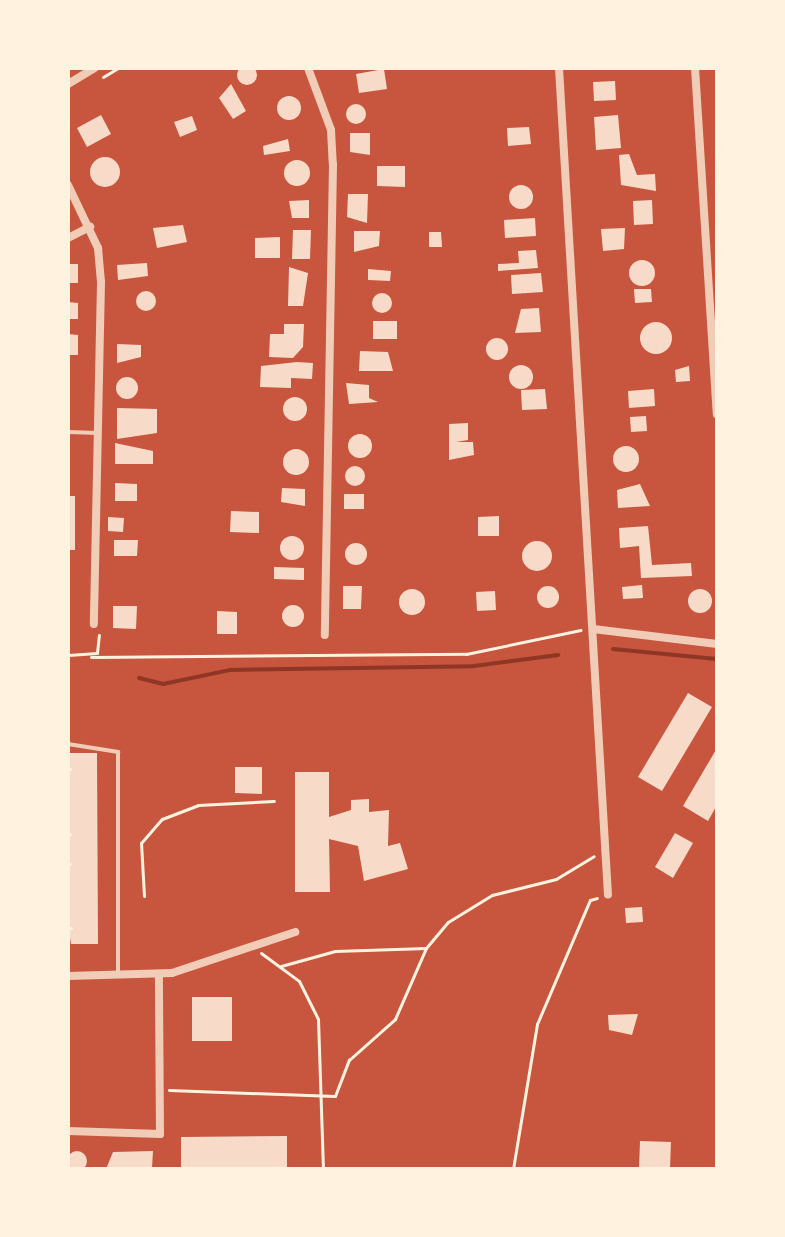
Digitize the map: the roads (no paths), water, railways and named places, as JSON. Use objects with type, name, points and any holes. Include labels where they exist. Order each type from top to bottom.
[{"type":"street","points":[[68,84],[95,68]]},
{"type":"street","points":[[308,68],[331,130],[333,164],[325,635]]},
{"type":"street","points":[[559,68],[608,895]]},
{"type":"street","points":[[695,68],[717,414]]},
{"type":"street","points":[[68,185],[90,227],[101,282],[94,624]]},
{"type":"street","points":[[68,238],[90,227]]},
{"type":"street","points":[[593,629],[717,644]]},
{"type":"street","points":[[68,976],[159,975],[295,932]]},
{"type":"street","points":[[68,1131],[160,1134],[159,975]]},
{"type":"lane","points":[[68,432],[98,433]]},
{"type":"lane","points":[[68,744],[118,752],[118,975]]},
{"type":"waterway","points":[[613,649],[717,659]]},
{"type":"waterway","points":[[139,678],[163,684],[230,670],[474,666],[558,655]]}]
